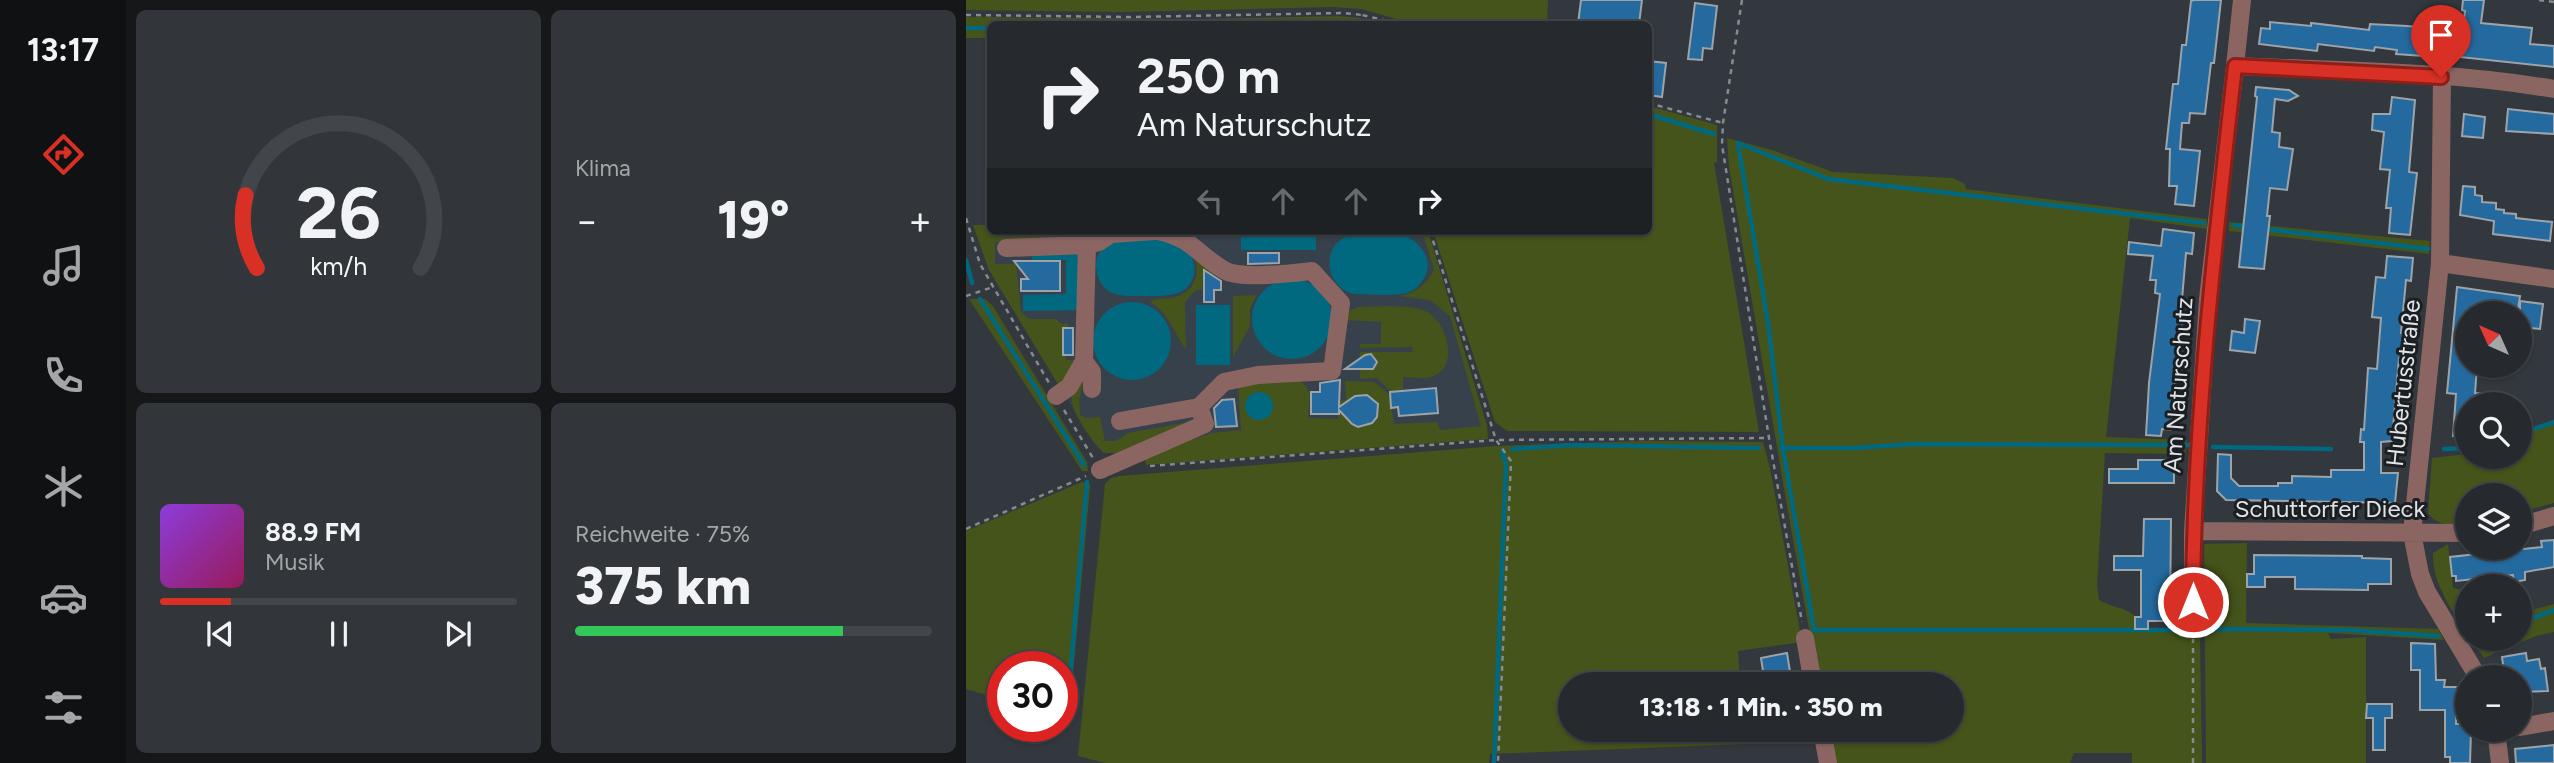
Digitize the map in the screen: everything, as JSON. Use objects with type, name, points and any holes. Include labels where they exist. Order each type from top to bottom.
[{"type":"street","name":"Am Naturschutz","points":[[2193,626],[2193,531],[2208,299],[2242,0]]},
{"type":"street","points":[[2235,66],[2441,77],[2554,89]]},
{"type":"street","name":"Hubertusstraße","points":[[2441,77],[2440,262],[2412,533],[2420,574],[2427,592],[2471,665]]},
{"type":"street","points":[[1006,248],[1087,245],[1099,242],[1110,235]]},
{"type":"street","points":[[1120,421],[1199,407],[1224,382],[1258,375],[1332,372],[1341,303],[1312,271],[1273,275],[1226,272],[1177,235]]},
{"type":"street","points":[[1056,396],[1069,387],[1084,361],[1087,245]]},
{"type":"street","points":[[2440,262],[2554,279]]},
{"type":"street","points":[[1084,361],[1092,372],[1092,389]]},
{"type":"street","points":[[1100,470],[1205,424],[1199,407]]},
{"type":"street","points":[[2532,522],[2554,516]]},
{"type":"street","name":"Schuttorfer Dieck","points":[[2193,531],[2455,533]]},
{"type":"street","points":[[1805,638],[1812,672]]},
{"type":"street","points":[[2532,725],[2554,721]]},
{"type":"street","points":[[1824,742],[1828,763]]},
{"type":"street","points":[[2498,742],[2500,763]]},
{"type":"path","points":[[1742,0],[1723,123],[1724,164],[1805,638]]},
{"type":"path","points":[[2539,0],[2554,2]]},
{"type":"path","points":[[966,15],[1131,17],[1343,13],[1388,21]]},
{"type":"path","points":[[1362,15],[1364,21]]},
{"type":"path","points":[[1652,104],[1723,123]]},
{"type":"path","points":[[966,218],[979,264],[1100,470],[966,529]]},
{"type":"path","points":[[1431,235],[1496,440],[1511,461],[1498,763]]},
{"type":"path","points":[[966,296],[993,287]]},
{"type":"path","points":[[1141,467],[1496,440],[1769,438]]},
{"type":"path","points":[[2193,626],[2193,763]]},
{"type":"shaded area","points":[[973,225],[987,225],[987,235],[1429,235],[1487,426],[1144,456],[1141,444],[1117,453],[1104,453],[1096,446],[989,270]]},
{"type":"green space","points":[[966,0],[1548,0],[1547,21],[1403,21],[1362,9],[1334,7],[1123,12],[966,10]]},
{"type":"green space","points":[[1338,16],[1361,18],[1362,21],[987,21],[987,38],[966,38],[966,17],[1200,19]]},
{"type":"green space","points":[[1652,107],[1717,125],[1717,162],[1714,163],[1759,432],[1507,431],[1495,422],[1434,235],[1652,235]]},
{"type":"green space","points":[[1727,138],[1772,150],[1833,172],[1953,178],[1965,184],[1966,189],[2207,219],[2207,229],[2130,218],[2106,437],[2187,440],[2185,454],[2105,453],[2097,584],[2099,600],[2132,613],[2143,630],[2190,629],[2191,637],[2200,636],[2202,763],[2132,763],[2132,753],[2074,753],[2070,763],[1834,763],[1830,742],[1964,742],[1964,672],[1817,672],[1729,167]]},
{"type":"green space","points":[[2229,222],[2430,241],[2429,254],[2229,231]]},
{"type":"green space","points":[[973,225],[987,225],[987,235],[1102,235],[1093,240],[995,242],[995,264],[1016,264],[1021,312],[1029,319],[1056,319],[1061,324],[1068,323],[1066,360],[1079,360],[1059,386],[989,270]]},
{"type":"green space","points":[[1423,235],[1429,235],[1487,426],[1488,439],[1146,465],[1144,456],[1212,433],[1241,430],[1238,387],[1245,383],[1300,380],[1310,392],[1308,418],[1338,419],[1339,401],[1346,400],[1345,381],[1374,382],[1389,394],[1394,424],[1437,422],[1440,430],[1481,426],[1450,316],[1430,300],[1399,296],[1420,287],[1434,269]]},
{"type":"green space","points":[[1191,250],[1221,275],[1203,276],[1202,290],[1196,290],[1185,302],[1186,350],[1167,318],[1150,302],[1180,295],[1192,286],[1196,265]]},
{"type":"green space","points":[[1257,295],[1250,308],[1250,326],[1233,357],[1233,296]]},
{"type":"green space","points":[[969,299],[985,299],[993,306],[1087,462],[1088,471],[1082,471]]},
{"type":"green space","points":[[1359,307],[1410,307],[1432,316],[1439,323],[1447,342],[1447,361],[1443,369],[1428,377],[1403,377],[1403,389],[1390,391],[1377,378],[1360,379],[1360,352],[1412,352],[1413,347],[1361,348],[1359,344],[1381,344],[1381,322],[1343,320],[1347,312]]},
{"type":"green space","points":[[1086,373],[1079,399],[1080,415],[1086,418],[1100,417],[1105,441],[1116,441],[1128,433],[1195,421],[1117,453],[1104,453],[1083,426],[1072,402],[1074,390]]},
{"type":"green space","points":[[2554,420],[2554,503],[2532,509],[2532,483],[2455,483],[2455,525],[2441,523],[2432,518],[2428,513],[2432,458],[2455,455],[2455,469],[2532,469],[2532,428]]},
{"type":"green space","points":[[1645,441],[1763,442],[1802,642],[1738,651],[1739,672],[1558,672],[1558,742],[1745,744],[1490,754],[1489,763],[1105,763],[1078,756],[1105,484],[1111,478],[1496,446]]},
{"type":"green space","points":[[1082,482],[1090,484],[1075,651],[987,651],[987,695],[966,689],[966,531]]},
{"type":"green space","points":[[2247,543],[2246,623],[2438,629],[2444,640],[2328,633],[2331,639],[2366,637],[2366,763],[2206,763],[2204,544]]},
{"type":"green space","points":[[2448,544],[2455,588],[2455,615],[2439,585],[2433,553]]},
{"type":"green space","points":[[2554,604],[2554,632],[2532,638],[2532,610]]},
{"type":"green space","points":[[2479,651],[2501,651],[2484,658]]},
{"type":"water","points":[[1241,235],[1316,235],[1316,250],[1241,250]]},
{"type":"water","points":[[1346,237],[1409,237],[1424,253],[1428,267],[1426,274],[1410,292],[1383,295],[1345,291],[1333,277],[1330,259],[1337,242]]},
{"type":"water","points":[[1167,238],[1185,249],[1194,264],[1194,276],[1184,290],[1164,296],[1126,296],[1110,292],[1102,285],[1096,260],[1101,251],[1109,245],[1132,239]]},
{"type":"water","points":[[1082,251],[1082,310],[1023,311],[1023,295],[1066,294],[1066,260],[1032,260],[1032,252]]},
{"type":"water","points":[[1292,279],[1314,286],[1320,291],[1331,311],[1332,319],[1325,341],[1320,347],[1300,358],[1292,359],[1270,352],[1264,347],[1253,327],[1252,319],[1259,297],[1264,291],[1284,280]]},
{"type":"water","points":[[1124,302],[1140,302],[1154,308],[1165,319],[1171,333],[1171,349],[1165,363],[1154,374],[1140,380],[1124,380],[1110,374],[1099,363],[1093,349],[1093,333],[1099,319],[1110,308]]},
{"type":"water","points":[[1196,305],[1230,305],[1230,365],[1196,365]]},
{"type":"water","points":[[1259,392],[1269,396],[1273,406],[1269,416],[1259,420],[1249,416],[1245,406],[1249,396]]},
{"type":"building","points":[[1581,0],[1642,0],[1639,21],[1578,21]]},
{"type":"building","points":[[2221,0],[2205,114],[2190,113],[2189,123],[2182,123],[2180,149],[2200,151],[2194,206],[2175,204],[2177,186],[2169,186],[2170,149],[2166,149],[2173,84],[2178,84],[2182,45],[2186,45],[2191,1]]},
{"type":"building","points":[[2463,0],[2484,0],[2481,23],[2532,28],[2530,44],[2554,46],[2554,67],[2423,53],[2423,56],[2396,54],[2397,50],[2375,47],[2374,51],[2318,44],[2317,51],[2259,44],[2261,28],[2270,29],[2270,22],[2311,26],[2311,23],[2369,30],[2370,24],[2407,26],[2419,27],[2419,36],[2441,39],[2442,34],[2462,36],[2465,11],[2462,10]]},
{"type":"building","points":[[1695,3],[1717,6],[1712,49],[1703,48],[1702,60],[1688,59]]},
{"type":"building","points":[[1652,61],[1666,63],[1662,97],[1652,96]]},
{"type":"building","points":[[2256,87],[2289,90],[2298,96],[2288,101],[2275,99],[2272,132],[2280,133],[2279,147],[2293,149],[2287,190],[2270,188],[2264,269],[2239,267]]},
{"type":"building","points":[[2392,97],[2415,100],[2409,172],[2417,173],[2410,235],[2389,233],[2391,208],[2386,208],[2390,170],[2380,169],[2384,132],[2372,130],[2373,114],[2390,114]]},
{"type":"building","points":[[2508,109],[2554,114],[2554,134],[2506,131]]},
{"type":"building","points":[[2464,114],[2485,117],[2483,138],[2462,136]]},
{"type":"building","points":[[2463,186],[2475,187],[2475,195],[2482,196],[2482,202],[2496,203],[2496,209],[2516,214],[2516,218],[2552,222],[2550,241],[2493,234],[2494,221],[2460,215]]},
{"type":"building","points":[[2163,229],[2194,233],[2192,254],[2186,253],[2182,327],[2171,430],[2162,429],[2161,436],[2146,435],[2149,383],[2160,294],[2155,293],[2156,280],[2150,280],[2153,256],[2128,254],[2129,242],[2161,246]]},
{"type":"building","points":[[1248,253],[1279,253],[1279,263],[1248,264]]},
{"type":"building","points":[[2387,256],[2413,258],[2411,281],[2406,280],[2401,333],[2405,333],[2403,358],[2399,358],[2392,441],[2381,442],[2381,473],[2398,473],[2395,503],[2226,500],[2217,491],[2218,454],[2231,455],[2231,478],[2239,486],[2278,486],[2278,483],[2292,483],[2292,476],[2331,477],[2331,470],[2364,470],[2361,429],[2364,430],[2368,368],[2377,369],[2381,318],[2372,317],[2376,277],[2385,278]]},
{"type":"building","points":[[1014,261],[1060,261],[1060,291],[1021,291],[1021,279],[1028,279]]},
{"type":"building","points":[[1204,270],[1221,281],[1221,290],[1214,290],[1214,302],[1204,302]]},
{"type":"building","points":[[2457,287],[2520,296],[2519,301],[2456,301]]},
{"type":"building","points":[[2532,303],[2543,304],[2540,329],[2532,328]]},
{"type":"building","points":[[2455,308],[2455,378],[2476,378],[2475,392],[2447,393]]},
{"type":"building","points":[[2245,319],[2260,321],[2255,353],[2230,350],[2232,331],[2244,333]]},
{"type":"building","points":[[1063,328],[1073,328],[1073,355],[1063,355]]},
{"type":"building","points":[[1371,354],[1377,362],[1373,369],[1345,369],[1365,355]]},
{"type":"building","points":[[1340,380],[1339,407],[1355,396],[1367,395],[1378,404],[1377,417],[1372,423],[1358,427],[1339,410],[1339,414],[1311,414],[1311,392],[1320,392],[1320,383]]},
{"type":"building","points":[[1436,388],[1438,413],[1399,416],[1398,407],[1391,408],[1390,392]]},
{"type":"building","points":[[1234,399],[1237,426],[1216,427],[1214,408],[1222,400]]},
{"type":"building","points":[[2138,460],[2174,460],[2174,483],[2109,483],[2109,469],[2138,469]]},
{"type":"building","points":[[2144,519],[2171,519],[2170,621],[2148,621],[2148,629],[2135,629],[2135,617],[2141,617],[2141,570],[2114,570],[2114,556],[2143,556]]},
{"type":"building","points":[[2554,540],[2554,567],[2525,574],[2452,576],[2450,557],[2455,556],[2455,560],[2532,560],[2532,548],[2542,547],[2541,541]]},
{"type":"building","points":[[2254,555],[2362,556],[2391,559],[2391,584],[2368,584],[2368,590],[2295,589],[2295,577],[2265,577],[2265,587],[2247,587],[2247,574],[2254,574]]},
{"type":"building","points":[[2411,643],[2435,644],[2436,680],[2445,680],[2444,687],[2455,687],[2455,742],[2471,742],[2470,763],[2450,763],[2450,757],[2445,757],[2445,710],[2420,710],[2420,670],[2411,670]]},
{"type":"building","points":[[1787,653],[1790,672],[1763,672],[1761,658]]},
{"type":"building","points":[[2526,653],[2527,661],[2539,659],[2541,669],[2545,668],[2548,691],[2532,692],[2532,665],[2503,665],[2502,657]]},
{"type":"building","points":[[2367,704],[2392,704],[2392,718],[2385,718],[2385,750],[2373,750],[2373,718],[2366,718]]},
{"type":"building","points":[[2554,745],[2554,763],[2516,763],[2515,749]]},
{"type":"waterway","points":[[966,28],[987,28]]},
{"type":"waterway","points":[[1652,115],[1714,134]]},
{"type":"waterway","points":[[2184,630],[1814,630],[1783,449],[1768,323],[1738,143],[1828,179],[2204,223]]},
{"type":"waterway","points":[[2234,225],[2246,227]]},
{"type":"waterway","points":[[2265,229],[2428,249]]},
{"type":"waterway","points":[[966,260],[972,283]]},
{"type":"waterway","points":[[980,299],[1084,465]]},
{"type":"waterway","points":[[2532,430],[2554,422]]},
{"type":"waterway","points":[[1781,448],[1854,448],[1913,444],[2189,445]]},
{"type":"waterway","points":[[1512,449],[1571,445],[1759,448]]},
{"type":"waterway","points":[[2213,447],[2331,449]]},
{"type":"waterway","points":[[2444,449],[2455,449]]},
{"type":"waterway","points":[[1494,763],[1506,464],[1502,452]]},
{"type":"waterway","points":[[1072,651],[1087,482]]},
{"type":"waterway","points":[[2532,618],[2554,610]]},
{"type":"waterway","points":[[2208,629],[2349,630],[2438,636]]},
{"type":"route","points":[[2193,602],[2193,531],[2208,299],[2235,66],[2441,77]]}]
